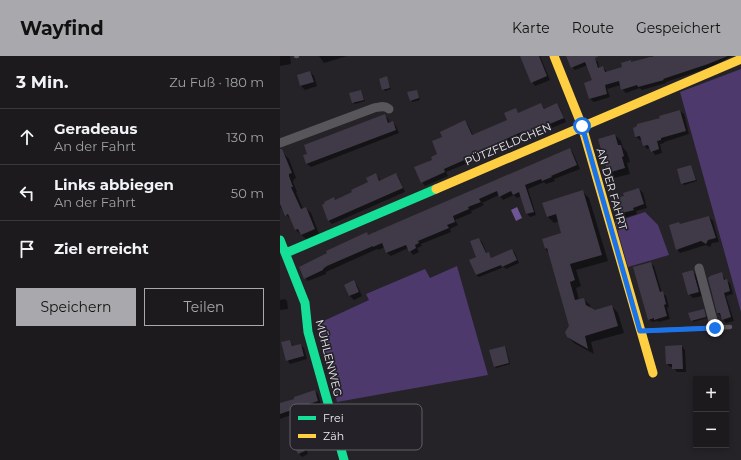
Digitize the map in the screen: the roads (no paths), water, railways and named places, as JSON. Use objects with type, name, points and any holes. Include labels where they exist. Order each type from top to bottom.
[{"type":"street","name":"AN DER FAHRT","points":[[554,56],[582,126],[653,373]]},
{"type":"street","name":"PÜTZFELDCHEN","points":[[286,253],[741,59]]},
{"type":"street","points":[[280,143],[374,108],[381,106],[389,109]]},
{"type":"street","name":"MÜHLENWEG","points":[[280,240],[304,303],[308,332],[328,404]]},
{"type":"street","points":[[699,268],[715,328]]},
{"type":"street","name":"MÜHLENWEG","points":[[341,450],[344,460]]},
{"type":"lane","points":[[640,331],[730,327]]}]
